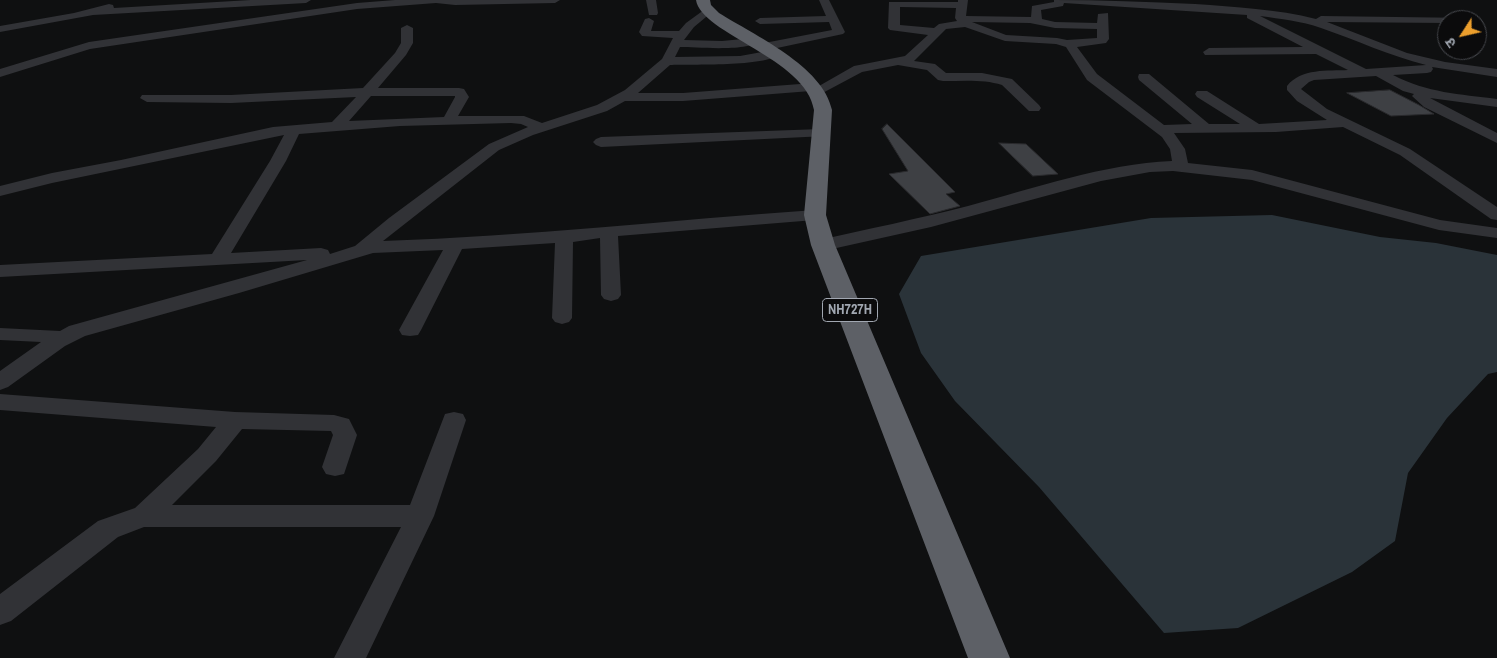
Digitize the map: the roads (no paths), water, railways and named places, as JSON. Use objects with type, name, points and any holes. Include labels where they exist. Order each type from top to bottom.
[{"type":"highway","points":[[706,5],[762,41],[815,90]]},
{"type":"highway","name":"NH727H","points":[[815,90],[821,99],[823,110],[815,215],[823,245],[989,658]]},
{"type":"street","points":[[0,29],[95,12],[130,0]]},
{"type":"street","points":[[95,12],[125,12],[205,2],[306,0]]},
{"type":"street","points":[[422,0],[428,1]]},
{"type":"street","points":[[0,73],[27,67],[84,48],[357,6],[436,0],[447,2],[556,0]]},
{"type":"street","points":[[651,0],[651,17],[645,32],[646,34],[722,45],[837,34],[839,31],[824,0]]},
{"type":"street","points":[[1037,21],[1036,8],[1059,4],[1061,0],[1275,14],[1324,25],[1403,56],[1460,68],[1497,73]]},
{"type":"street","points":[[1256,0],[1275,14]]},
{"type":"street","points":[[229,26],[239,10],[249,2]]},
{"type":"street","points":[[936,32],[894,28],[895,9],[893,4],[962,2],[963,21]]},
{"type":"street","points":[[1067,44],[1102,41],[1102,15],[1137,14],[1129,3]]},
{"type":"street","points":[[0,271],[354,251],[486,153],[516,137],[602,108],[623,97],[668,61],[679,39],[706,5]]},
{"type":"street","points":[[1242,11],[1320,50],[1418,92],[1497,103]]},
{"type":"street","points":[[668,61],[740,60],[762,41],[832,19]]},
{"type":"street","points":[[1304,19],[1437,20]]},
{"type":"street","points":[[623,97],[682,97],[815,90],[858,69],[909,59],[936,32],[947,25],[963,21],[1037,21],[1055,24],[1102,26]]},
{"type":"street","points":[[963,21],[1005,38],[1057,41],[1073,48],[1092,77],[1160,129],[1177,145],[1181,156],[1180,167]]},
{"type":"street","points":[[338,126],[405,48],[408,35],[407,28]]},
{"type":"street","points":[[1209,52],[1320,50]]},
{"type":"street","points":[[901,62],[931,67],[943,77],[982,77],[1007,82],[1034,108]]},
{"type":"street","points":[[1460,68],[1369,71],[1313,76],[1304,79],[1294,86],[1294,90],[1302,98],[1344,123],[1405,152],[1489,203],[1497,215]]},
{"type":"street","points":[[1144,77],[1206,129]]},
{"type":"street","points":[[147,98],[248,99],[368,92],[460,92],[462,97],[448,121]]},
{"type":"street","points":[[1418,92],[1420,98],[1429,104],[1497,139]]},
{"type":"street","points":[[1202,94],[1256,128]]},
{"type":"street","points":[[1475,101],[1497,96]]},
{"type":"street","points":[[1475,101],[1497,112]]},
{"type":"street","points":[[0,191],[246,136],[294,128],[518,119],[541,128]]},
{"type":"street","points":[[1160,129],[1308,127],[1344,123]]},
{"type":"street","points":[[218,259],[278,161],[294,128]]},
{"type":"street","points":[[601,142],[821,133]]},
{"type":"street","points":[[823,245],[925,223],[1100,176],[1150,167],[1180,167],[1252,175],[1439,225],[1497,233]]},
{"type":"street","points":[[0,382],[61,338],[88,327],[232,289],[354,251],[379,246],[455,244],[815,215]]},
{"type":"street","points":[[609,231],[611,295]]},
{"type":"street","points":[[562,318],[564,236]]},
{"type":"street","points":[[410,330],[455,244]]},
{"type":"street","points":[[0,334],[39,335],[61,338]]},
{"type":"street","points":[[0,402],[235,420],[334,423],[340,425],[345,435],[335,467]]},
{"type":"street","points":[[144,516],[207,454],[235,420]]},
{"type":"street","points":[[350,658],[420,516],[454,420]]},
{"type":"street","points":[[0,612],[108,529],[120,523],[144,516],[420,516]]}]
